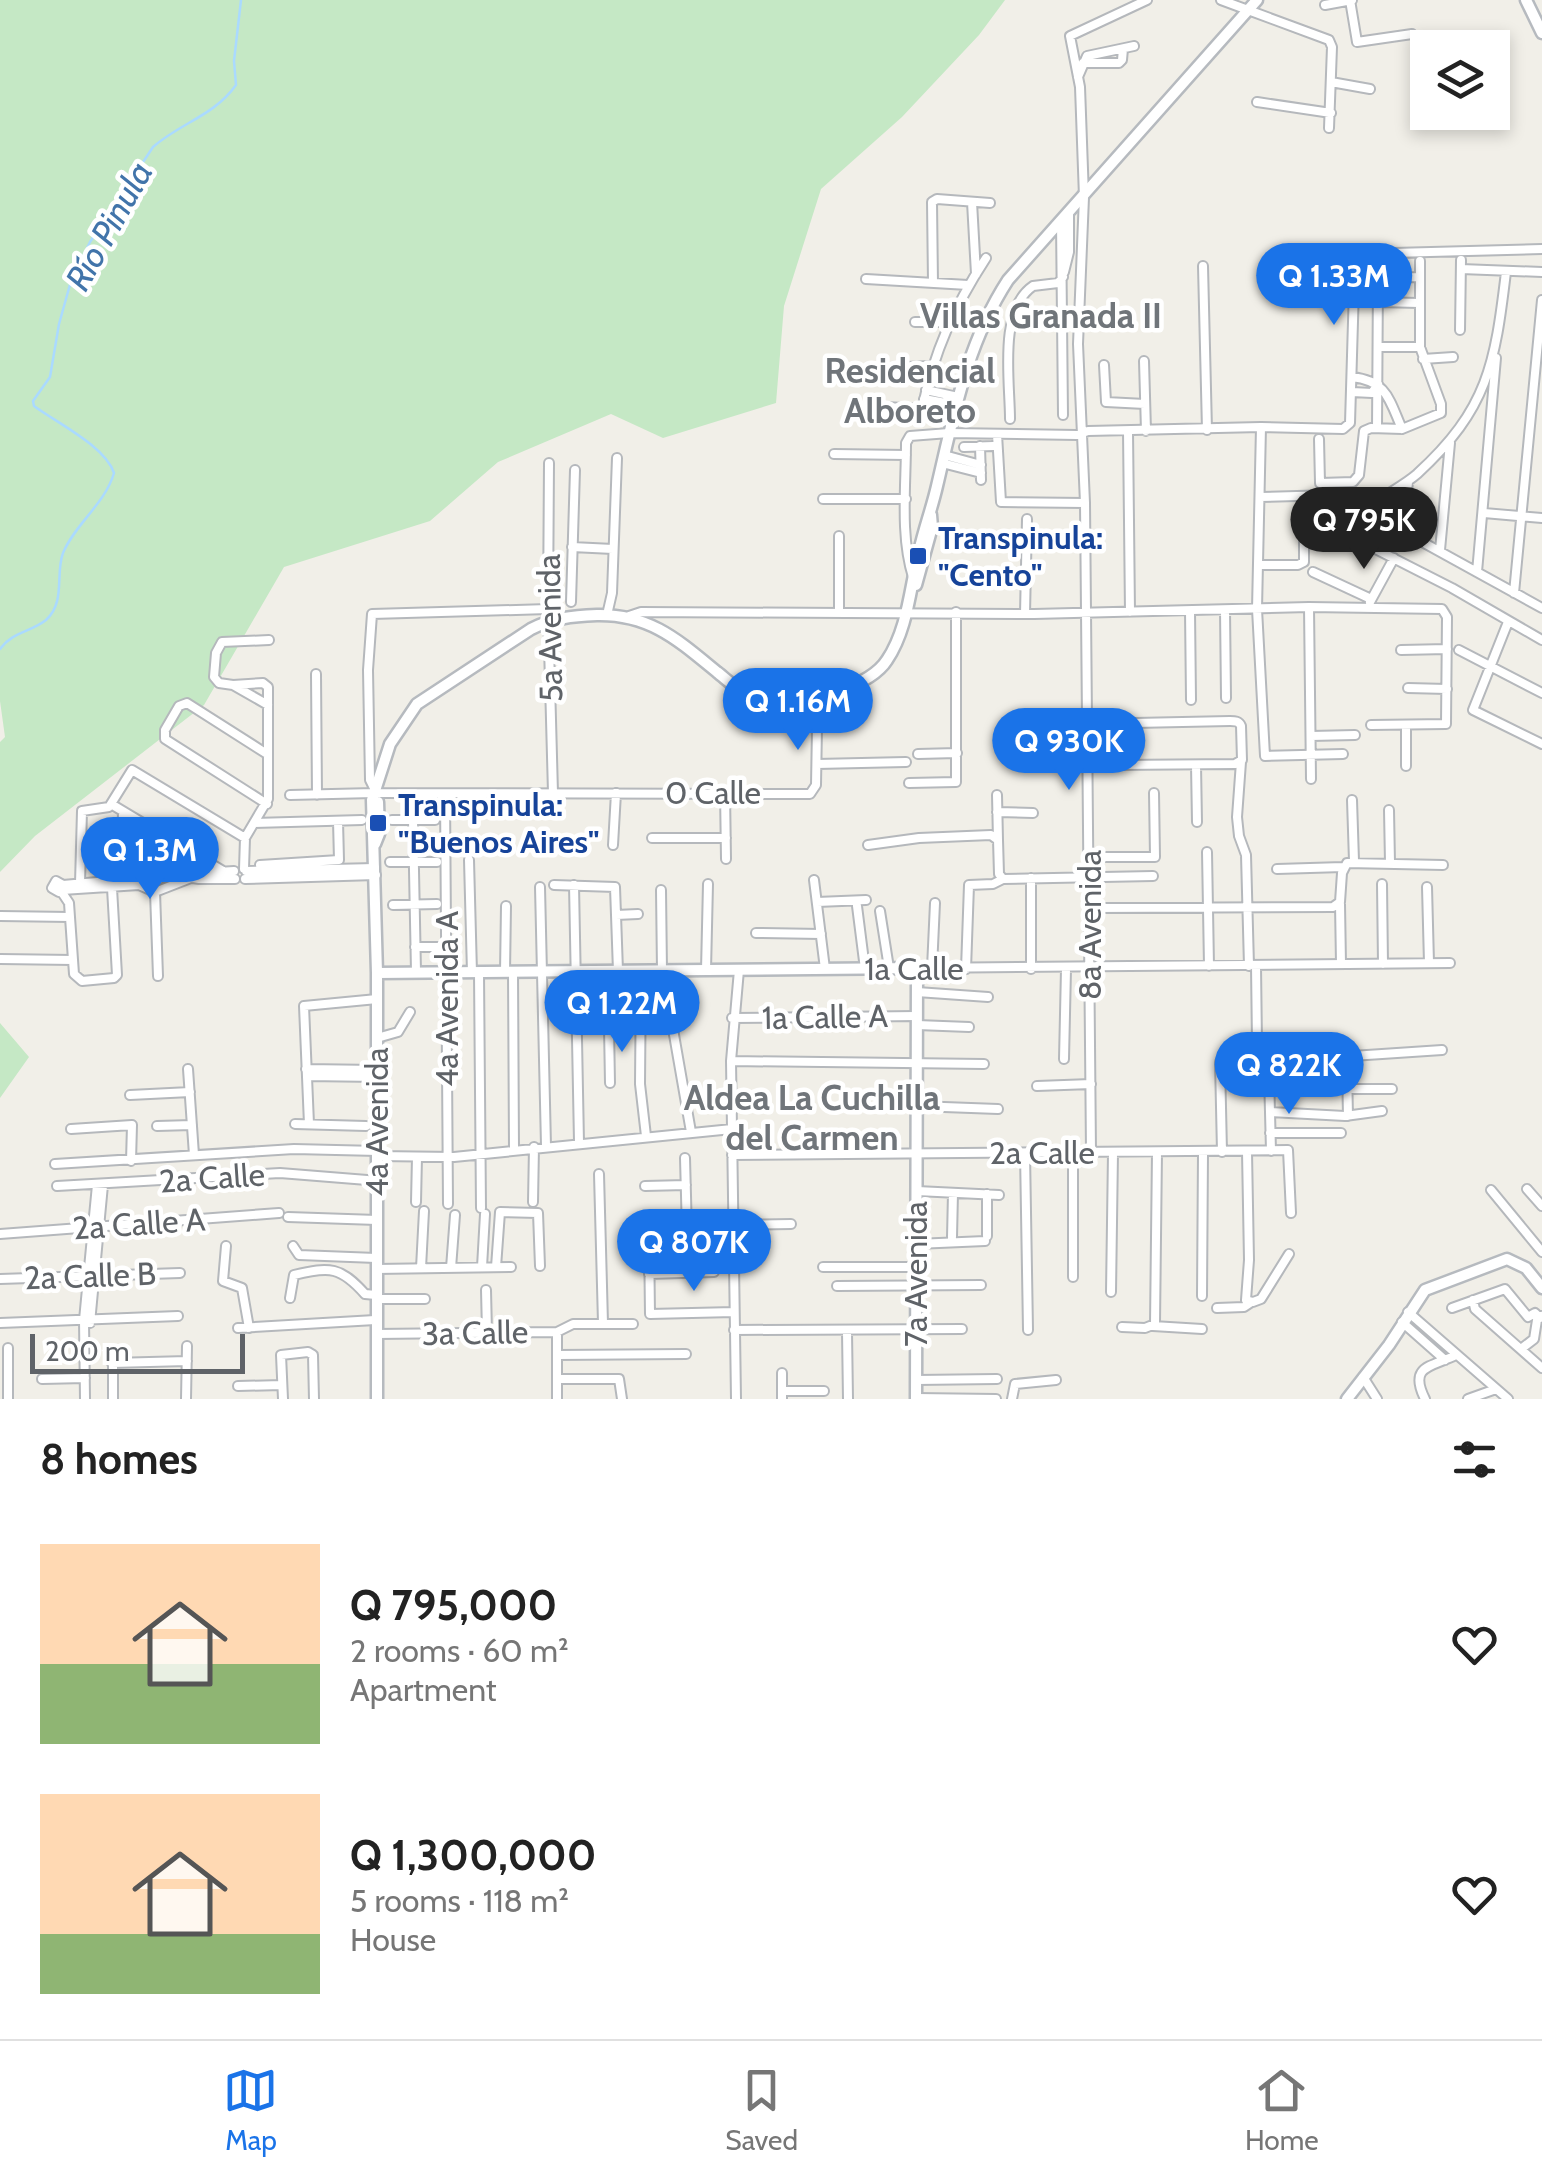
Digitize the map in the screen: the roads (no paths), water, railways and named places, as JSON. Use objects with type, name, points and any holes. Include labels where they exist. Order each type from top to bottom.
[{"type":"main road","points":[[548,615],[630,616],[676,638],[748,694],[796,700],[845,689],[879,670],[892,652],[906,612],[957,401],[972,348],[990,307],[1008,280],[1257,0]]},
{"type":"main road","points":[[1526,0],[1542,33]]},
{"type":"main road","points":[[911,594],[920,579],[932,527],[930,514]]},
{"type":"main road","name":"4a Avenida","points":[[377,1399],[377,974],[375,845],[371,822],[375,791],[390,744],[417,704],[548,615]]},
{"type":"main road","name":"1a Calle","points":[[377,974],[917,968]]},
{"type":"main road","name":"7a Avenida","points":[[916,1399],[917,968]]},
{"type":"main road","points":[[1347,1399],[1389,1346],[1422,1294],[1434,1285],[1502,1260],[1513,1260],[1526,1268],[1542,1288]]},
{"type":"street","name":"8a Avenida","points":[[1091,1152],[1091,908],[1078,328],[1084,197],[1078,77],[1070,39],[1074,32],[1148,0]]},
{"type":"street","points":[[1221,0],[1329,40],[1330,128]]},
{"type":"street","points":[[1325,5],[1351,0],[1358,42],[1410,34]]},
{"type":"street","points":[[1078,77],[1083,63],[1119,63],[1122,48],[1134,46]]},
{"type":"street","points":[[1332,82],[1370,90]]},
{"type":"street","points":[[1258,102],[1331,112]]},
{"type":"street","points":[[933,283],[932,202],[990,202]]},
{"type":"street","points":[[972,202],[976,274]]},
{"type":"street","points":[[1010,419],[1010,329],[1014,309],[1027,290],[1058,283],[1063,277],[1068,264],[1070,213]]},
{"type":"street","points":[[1060,222],[1062,415]]},
{"type":"street","points":[[913,578],[907,560],[908,437],[1261,427],[1343,429],[1350,422],[1355,254],[1542,249]]},
{"type":"street","points":[[867,406],[922,409],[948,322],[986,258]]},
{"type":"street","points":[[1318,439],[1320,482],[1353,482],[1359,476],[1364,431],[1402,428],[1441,413],[1420,348],[1420,261]]},
{"type":"street","points":[[1460,330],[1461,265],[1506,272],[1542,272]]},
{"type":"street","points":[[1203,266],[1207,430]]},
{"type":"street","points":[[1477,572],[1506,272]]},
{"type":"street","points":[[1365,279],[1419,277]]},
{"type":"street","points":[[1377,428],[1378,278]]},
{"type":"street","points":[[866,280],[968,285]]},
{"type":"street","points":[[1514,593],[1538,392],[1542,300]]},
{"type":"street","points":[[1378,302],[1419,303]]},
{"type":"street","points":[[915,322],[948,322]]},
{"type":"street","points":[[1379,347],[1420,348]]},
{"type":"street","points":[[1497,349],[1469,417],[1450,443],[1408,482],[1366,511],[1542,608]]},
{"type":"street","points":[[1423,359],[1452,358]]},
{"type":"street","points":[[1144,360],[1146,431]]},
{"type":"street","points":[[1104,365],[1106,402],[1146,404]]},
{"type":"street","points":[[905,366],[932,366]]},
{"type":"street","points":[[1352,377],[1370,379],[1386,392],[1402,428]]},
{"type":"street","points":[[1352,392],[1372,393],[1378,384]]},
{"type":"street","points":[[925,395],[957,401]]},
{"type":"street","points":[[1261,427],[1257,609],[1265,756],[1343,754]]},
{"type":"street","points":[[1128,431],[1130,612]]},
{"type":"street","points":[[998,434],[1001,502],[1084,504]]},
{"type":"street","points":[[1440,550],[1450,443]]},
{"type":"street","points":[[943,458],[981,473],[980,446]]},
{"type":"street","points":[[964,447],[993,446]]},
{"type":"street","points":[[834,454],[906,455]]},
{"type":"street","points":[[612,615],[618,458]]},
{"type":"street","name":"5a Avenida","points":[[549,463],[553,793]]},
{"type":"street","points":[[571,602],[575,470]]},
{"type":"street","points":[[1403,531],[1408,482]]},
{"type":"street","points":[[1260,497],[1333,495]]},
{"type":"street","points":[[1258,566],[1304,562],[1304,498]]},
{"type":"street","points":[[823,499],[906,499]]},
{"type":"street","points":[[1484,513],[1542,518]]},
{"type":"street","points":[[1025,614],[1027,519]]},
{"type":"street","points":[[1336,528],[1542,640]]},
{"type":"street","points":[[839,536],[840,612]]},
{"type":"street","points":[[572,546],[614,549]]},
{"type":"street","points":[[824,555],[839,555]]},
{"type":"street","points":[[1370,603],[1394,558]]},
{"type":"street","points":[[1314,572],[1370,603]]},
{"type":"street","points":[[630,616],[641,612],[1084,614],[1370,603],[1442,609],[1447,618],[1446,724],[1371,725]]},
{"type":"street","points":[[1309,608],[1311,779]]},
{"type":"street","points":[[1225,610],[1226,698]]},
{"type":"street","points":[[1190,611],[1191,700]]},
{"type":"street","name":"4a Avenida","points":[[375,791],[370,780],[368,670],[369,620],[376,612],[548,615]]},
{"type":"street","points":[[910,783],[952,783],[957,779],[956,612]]},
{"type":"street","points":[[1508,622],[1473,710],[1542,744]]},
{"type":"street","points":[[238,873],[246,838],[267,804],[266,684],[218,683],[214,676],[216,653],[222,642],[269,640]]},
{"type":"street","points":[[1401,650],[1447,649]]},
{"type":"street","points":[[1459,650],[1542,692]]},
{"type":"street","points":[[316,674],[317,794]]},
{"type":"street","points":[[233,685],[268,705]]},
{"type":"street","points":[[1408,688],[1446,690]]},
{"type":"street","points":[[267,754],[187,703],[180,706],[164,733],[165,739],[267,804]]},
{"type":"street","points":[[1087,724],[1237,722],[1241,726],[1237,817],[1238,836],[1246,855],[1257,1043]]},
{"type":"street","points":[[1112,724],[1116,765],[1241,762]]},
{"type":"street","points":[[1406,725],[1406,766]]},
{"type":"street","points":[[817,728],[816,764],[906,762]]},
{"type":"street","points":[[1311,736],[1354,735]]},
{"type":"street","points":[[918,754],[957,753]]},
{"type":"street","name":"0 Calle","points":[[290,795],[375,791],[810,794],[816,790],[816,764]]},
{"type":"street","points":[[1196,765],[1197,822]]},
{"type":"street","points":[[80,883],[82,811],[106,808],[129,772],[135,770],[246,838]]},
{"type":"street","points":[[725,792],[726,859]]},
{"type":"street","points":[[1090,857],[1155,857],[1154,792]]},
{"type":"street","points":[[613,844],[616,793]]},
{"type":"street","name":"4a Avenida A","points":[[445,794],[448,1204]]},
{"type":"street","points":[[997,795],[999,874],[1003,879]]},
{"type":"street","points":[[1352,800],[1354,862]]},
{"type":"street","points":[[111,804],[179,846],[238,873]]},
{"type":"street","points":[[1389,810],[1390,863]]},
{"type":"street","points":[[121,881],[123,812]]},
{"type":"street","points":[[997,812],[1033,813]]},
{"type":"street","points":[[254,823],[362,820]]},
{"type":"street","points":[[392,820],[434,820]]},
{"type":"street","points":[[413,820],[416,972]]},
{"type":"street","points":[[260,865],[339,860],[338,821]]},
{"type":"street","points":[[868,845],[991,835],[998,840]]},
{"type":"street","points":[[652,838],[726,838]]},
{"type":"street","points":[[145,848],[179,846]]},
{"type":"street","points":[[1207,852],[1208,966]]},
{"type":"street","points":[[469,860],[482,1152],[482,1267]]},
{"type":"street","points":[[390,862],[438,862]]},
{"type":"street","points":[[1277,869],[1343,867],[1354,862],[1443,865]]},
{"type":"street","points":[[1342,964],[1343,867]]},
{"type":"street","points":[[62,889],[80,883],[143,878],[172,868],[238,873],[375,872]]},
{"type":"street","points":[[62,889],[139,885],[167,875],[191,878],[238,873]]},
{"type":"street","points":[[966,968],[969,885],[993,884],[1003,879],[1152,876]]},
{"type":"street","points":[[139,885],[155,892],[191,878]]},
{"type":"street","points":[[1031,878],[1032,969]]},
{"type":"street","points":[[814,880],[825,969]]},
{"type":"street","points":[[706,970],[708,884]]},
{"type":"street","points":[[1382,884],[1383,964]]},
{"type":"street","points":[[554,885],[614,885],[610,1083]]},
{"type":"street","points":[[574,885],[578,1142]]},
{"type":"street","points":[[540,886],[546,1146]]},
{"type":"street","points":[[1428,887],[1429,963]]},
{"type":"street","points":[[62,889],[68,899],[74,974],[80,980],[116,977],[112,888]]},
{"type":"street","points":[[661,890],[674,1029],[691,1132]]},
{"type":"street","points":[[155,892],[158,976]]},
{"type":"street","points":[[817,902],[866,900]]},
{"type":"street","points":[[932,968],[935,902]]},
{"type":"street","points":[[1091,908],[1326,908],[1340,902]]},
{"type":"street","points":[[393,905],[437,904]]},
{"type":"street","points":[[506,906],[514,1149]]},
{"type":"street","points":[[856,906],[865,969]]},
{"type":"street","points":[[880,911],[889,968]]},
{"type":"street","points":[[616,915],[638,914]]},
{"type":"street","points":[[0,916],[70,917]]},
{"type":"street","points":[[756,933],[821,934]]},
{"type":"street","points":[[415,947],[441,946]]},
{"type":"street","points":[[0,960],[73,960]]},
{"type":"street","name":"1a Calle","points":[[917,968],[1450,963]]},
{"type":"street","points":[[1064,1059],[1066,969]]},
{"type":"street","points":[[736,1399],[731,1062],[739,970]]},
{"type":"street","points":[[641,971],[640,1084],[646,1136]]},
{"type":"street","points":[[917,992],[988,997]]},
{"type":"street","points":[[310,1124],[304,1006],[377,999]]},
{"type":"street","points":[[377,1038],[398,1032],[410,1012]]},
{"type":"street","name":"1a Calle A","points":[[732,1018],[917,1021],[969,1027]]},
{"type":"street","points":[[1348,1116],[1347,1068],[1352,1056],[1442,1050]]},
{"type":"street","points":[[731,1062],[984,1064]]},
{"type":"street","points":[[1220,1062],[1222,1152]]},
{"type":"street","points":[[1270,1150],[1269,1072],[1280,1067],[1334,1071],[1347,1068]]},
{"type":"street","points":[[188,1070],[194,1155]]},
{"type":"street","points":[[307,1072],[378,1074]]},
{"type":"street","points":[[1038,1086],[1090,1084]]},
{"type":"street","points":[[1349,1090],[1392,1089]]},
{"type":"street","points":[[130,1095],[190,1092]]},
{"type":"street","points":[[917,1106],[998,1109]]},
{"type":"street","points":[[1270,1112],[1348,1116],[1382,1112]]},
{"type":"street","points":[[157,1126],[192,1124]]},
{"type":"street","points":[[295,1124],[366,1126]]},
{"type":"street","points":[[72,1129],[132,1125],[131,1161]]},
{"type":"street","points":[[55,1164],[294,1148],[448,1158],[732,1129]]},
{"type":"street","points":[[1270,1134],[1340,1133]]},
{"type":"street","points":[[533,1202],[534,1147]]},
{"type":"street","name":"2a Calle","points":[[732,1156],[1288,1150],[1292,1212]]},
{"type":"street","points":[[1111,1292],[1114,1152]]},
{"type":"street","points":[[1154,1326],[1157,1152]]},
{"type":"street","points":[[1246,1152],[1249,1260],[1245,1296],[1250,1302]]},
{"type":"street","points":[[1025,1153],[1028,1330]]},
{"type":"street","points":[[1073,1153],[1073,1277]]},
{"type":"street","points":[[1202,1296],[1203,1153]]},
{"type":"street","points":[[416,1202],[418,1157]]},
{"type":"street","points":[[685,1158],[687,1233]]},
{"type":"street","name":"2a Calle","points":[[57,1186],[280,1173],[368,1180]]},
{"type":"street","points":[[598,1174],[603,1324]]},
{"type":"street","points":[[86,1399],[85,1342],[100,1185]]},
{"type":"street","points":[[645,1186],[686,1186]]},
{"type":"street","points":[[1528,1188],[1542,1206]]},
{"type":"street","points":[[1491,1190],[1542,1252]]},
{"type":"street","points":[[916,1191],[999,1195]]},
{"type":"street","points":[[952,1237],[953,1193]]},
{"type":"street","points":[[916,1244],[986,1238],[987,1194]]},
{"type":"street","points":[[422,1268],[424,1211]]},
{"type":"street","points":[[496,1267],[500,1212],[538,1213],[540,1266]]},
{"type":"street","name":"2a Calle A","points":[[0,1234],[283,1215],[377,1220]]},
{"type":"street","points":[[451,1268],[454,1215]]},
{"type":"street","points":[[734,1312],[650,1314],[649,1234],[791,1224]]},
{"type":"street","points":[[226,1246],[223,1281],[240,1286],[249,1328]]},
{"type":"street","points":[[293,1246],[299,1255],[329,1254],[376,1264],[511,1268]]},
{"type":"street","points":[[1217,1308],[1244,1308],[1261,1299],[1289,1254]]},
{"type":"street","points":[[823,1267],[916,1267]]},
{"type":"street","points":[[290,1298],[294,1275],[334,1271],[350,1275],[364,1294],[425,1299]]},
{"type":"street","points":[[649,1274],[714,1272]]},
{"type":"street","name":"2a Calle B","points":[[0,1279],[180,1273]]},
{"type":"street","points":[[837,1286],[981,1285]]},
{"type":"street","points":[[1452,1308],[1505,1289],[1528,1317],[1540,1314],[1534,1338],[1521,1350]]},
{"type":"street","points":[[486,1290],[487,1332]]},
{"type":"street","points":[[1472,1300],[1476,1309],[1542,1368]]},
{"type":"street","points":[[0,1323],[178,1316]]},
{"type":"street","points":[[1405,1317],[1508,1399]]},
{"type":"street","points":[[1405,1317],[1444,1360]]},
{"type":"street","points":[[238,1328],[376,1320]]},
{"type":"street","name":"3a Calle","points":[[376,1334],[557,1332],[573,1324],[633,1324]]},
{"type":"street","points":[[1122,1327],[1202,1330]]},
{"type":"street","points":[[734,1330],[962,1329]]},
{"type":"street","points":[[557,1332],[557,1399]]},
{"type":"street","points":[[847,1332],[848,1399]]},
{"type":"street","points":[[186,1399],[187,1346]]},
{"type":"street","points":[[8,1348],[8,1399]]},
{"type":"street","points":[[282,1399],[281,1355],[311,1352],[314,1399]]},
{"type":"street","points":[[557,1355],[686,1354]]},
{"type":"street","points":[[1426,1399],[1418,1379],[1424,1369],[1456,1355]]},
{"type":"street","points":[[113,1399],[113,1358],[187,1361]]},
{"type":"street","points":[[782,1373],[782,1395],[824,1390]]},
{"type":"street","points":[[1362,1377],[1377,1399]]},
{"type":"street","points":[[42,1379],[85,1378]]},
{"type":"street","points":[[557,1379],[620,1379],[622,1399]]},
{"type":"street","points":[[916,1380],[997,1379]]},
{"type":"street","points":[[1012,1399],[1015,1384],[1056,1380]]},
{"type":"street","points":[[238,1386],[282,1385]]},
{"type":"street","points":[[1468,1399],[1496,1389]]},
{"type":"street","points":[[916,1399],[996,1399]]},
{"type":"waterway","name":"Río Pinula","points":[[0,649],[52,613],[63,553],[114,473],[91,444],[34,406],[33,401],[50,377],[71,281],[90,242],[153,147],[218,104],[236,85],[234,61],[241,0]]},
{"type":"place","name":"Transpinula: \"Cento\"","points":[[918,556]]},
{"type":"place","name":"Transpinula: \"Buenos Aires\"","points":[[378,823]]},
{"type":"district","name":"Villas Granada II","points":[[1041,316]]},
{"type":"district","name":"Residencial Alboreto","points":[[910,391]]},
{"type":"district","name":"Aldea La Cuchilla del Carmen","points":[[812,1118]]}]
